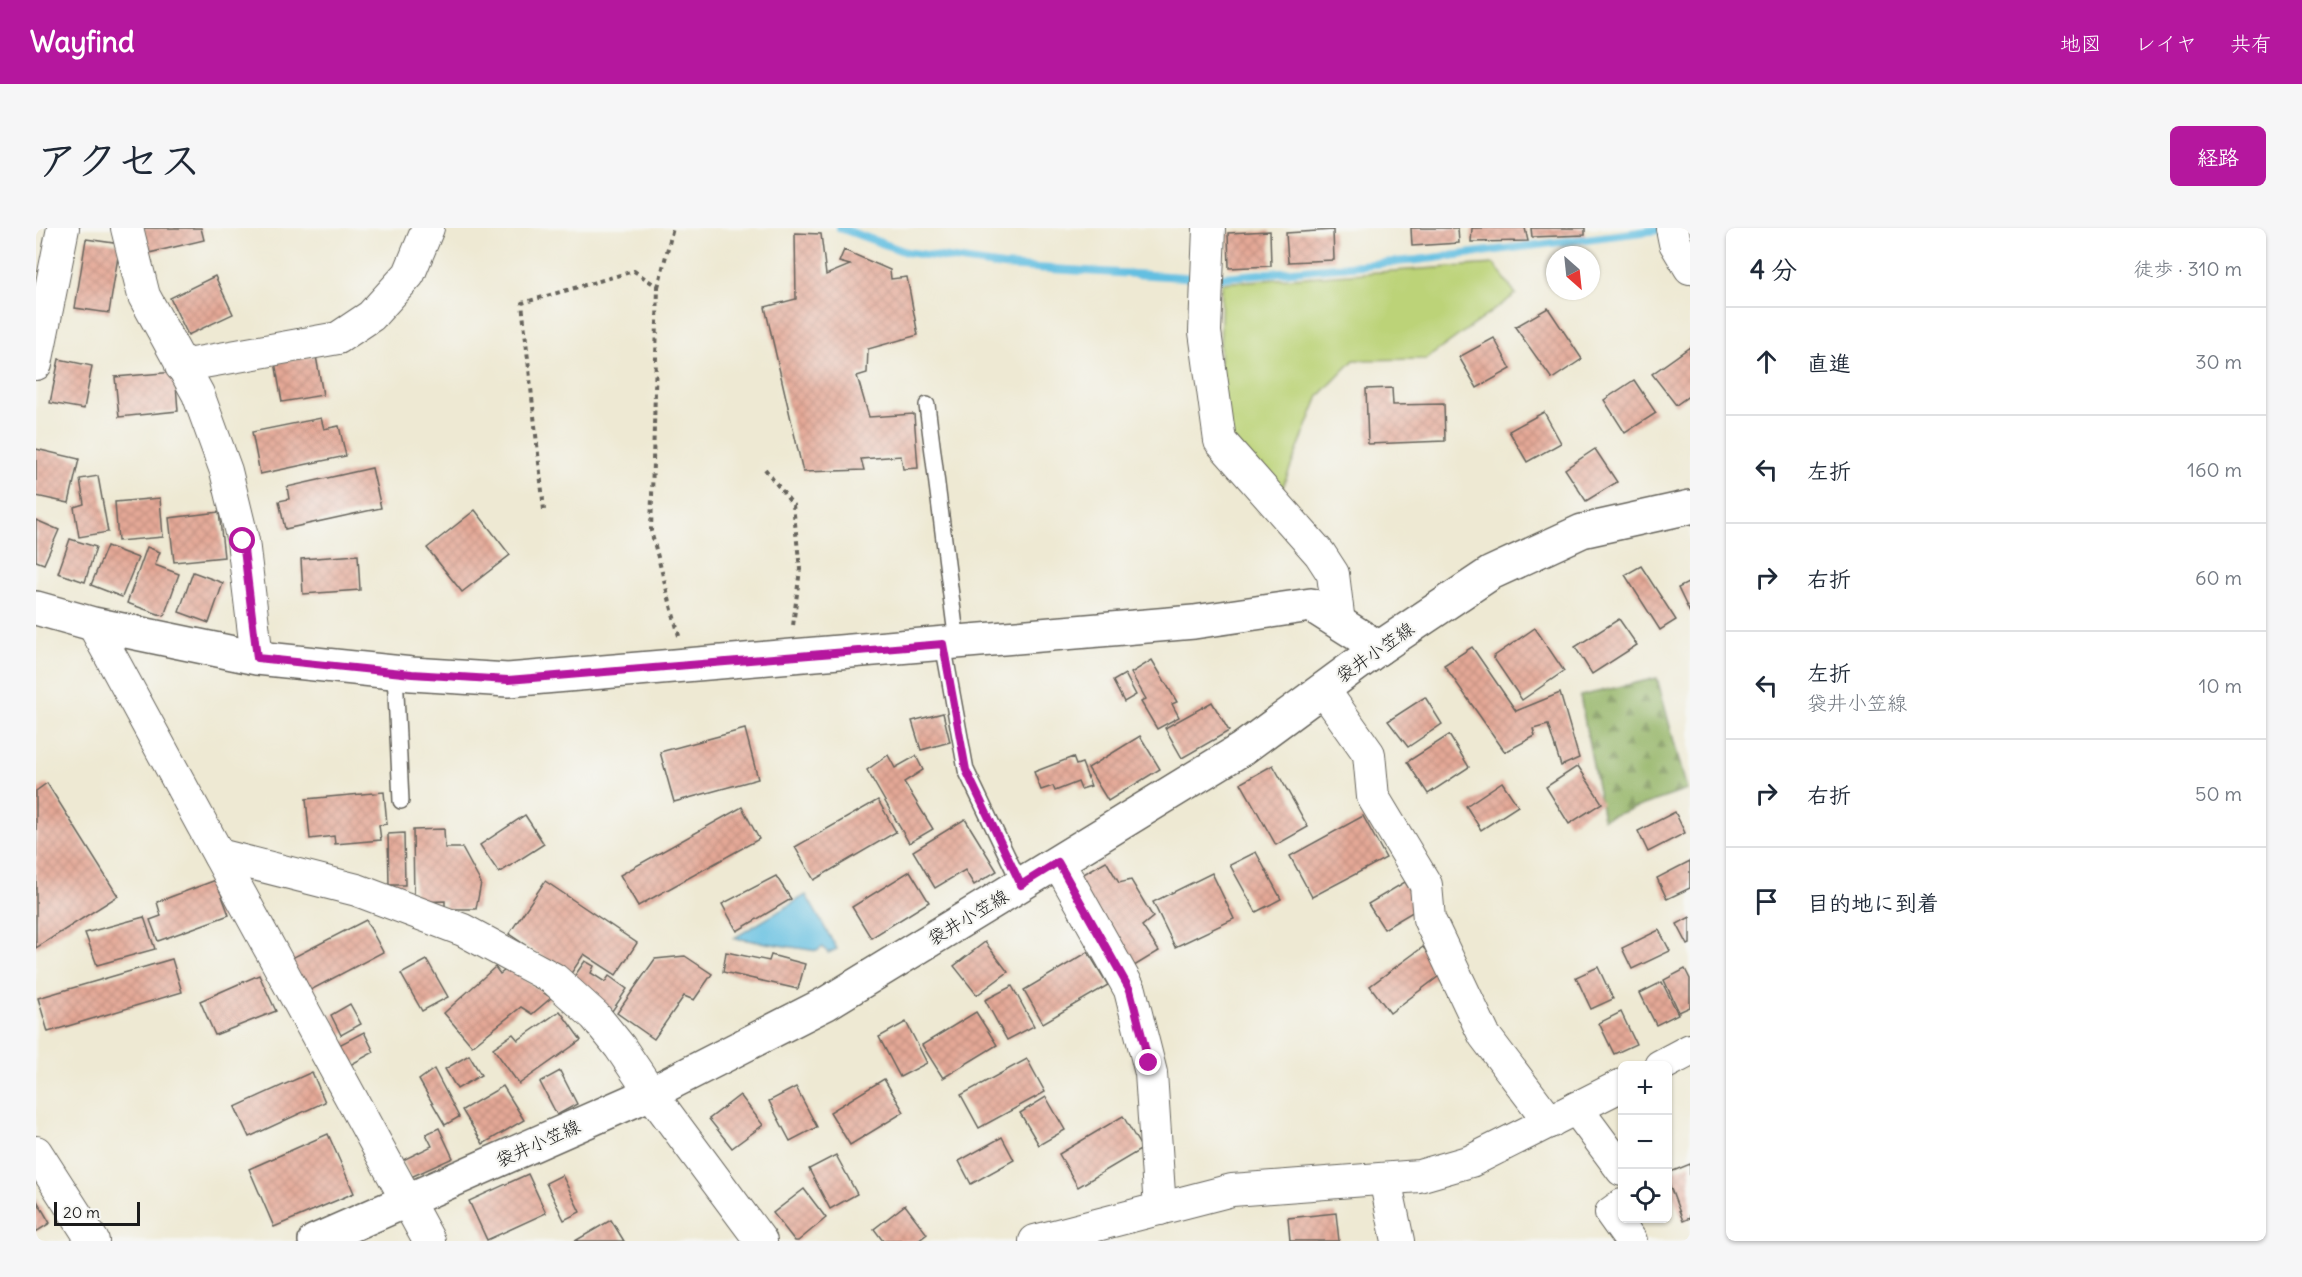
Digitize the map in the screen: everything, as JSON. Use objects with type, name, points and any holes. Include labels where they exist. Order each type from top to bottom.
[{"type":"main road","name":"袋井小笠線","points":[[315,1241],[651,1093],[827,1003],[1242,749],[1379,648],[1491,573],[1582,531],[1690,507]]},
{"type":"main road","points":[[36,608],[93,624],[257,658],[395,672],[508,680],[1194,622],[1311,605],[1379,648]]},
{"type":"street","points":[[36,364],[63,228]]},
{"type":"street","points":[[127,228],[144,296],[198,394],[226,471],[243,541],[257,658]]},
{"type":"street","points":[[181,366],[338,338],[371,316],[409,274],[428,228]]},
{"type":"street","points":[[1209,228],[1205,332],[1220,441],[1320,554],[1333,574],[1340,623]]},
{"type":"street","points":[[1672,228],[1676,243],[1690,268]]},
{"type":"street","points":[[93,624],[429,1241]]},
{"type":"street","points":[[1323,689],[1369,754],[1373,797],[1426,885],[1429,919],[1484,1035],[1563,1115],[1622,1169]]},
{"type":"street","points":[[219,855],[357,890],[463,930],[554,979],[595,1016],[620,1047],[651,1093],[761,1241]]},
{"type":"street","points":[[1058,862],[1130,990],[1151,1073],[1150,1221]]},
{"type":"street","points":[[1668,1061],[1690,1050]]},
{"type":"street","points":[[1035,1241],[1150,1221],[1232,1190],[1419,1176],[1471,1161],[1618,1088]]},
{"type":"street","points":[[36,1152],[93,1241]]},
{"type":"street","points":[[1385,1179],[1398,1241]]},
{"type":"street","points":[[1618,1208],[1611,1213],[1618,1223]]},
{"type":"street","points":[[1618,1223],[1631,1241]]},
{"type":"lane","points":[[927,405],[950,643],[966,770],[1021,885]]},
{"type":"lane","points":[[395,672],[401,801]]},
{"type":"path","points":[[673,228],[658,287],[651,531],[688,666]]},
{"type":"path","points":[[543,510],[522,303],[634,271],[658,287]]},
{"type":"path","points":[[765,469],[793,505],[800,569],[790,657]]},
{"type":"green space","points":[[1494,264],[1516,294],[1426,359],[1354,360],[1319,396],[1282,489],[1218,425],[1222,283]]},
{"type":"green space","points":[[1657,678],[1687,790],[1603,819],[1580,696]]},
{"type":"water","points":[[806,895],[837,949],[828,953],[823,947],[817,951],[734,938]]},
{"type":"building","points":[[143,228],[201,228],[204,240],[149,253]]},
{"type":"building","points":[[1411,228],[1458,228],[1459,243],[1412,246]]},
{"type":"building","points":[[1472,228],[1525,228],[1528,241],[1471,242]]},
{"type":"building","points":[[1531,228],[1585,228],[1585,235],[1532,237]]},
{"type":"building","points":[[1333,230],[1334,260],[1288,262],[1286,233]]},
{"type":"building","points":[[1270,231],[1271,266],[1229,268],[1228,233]]},
{"type":"building","points":[[795,233],[821,234],[826,275],[850,265],[839,262],[844,250],[890,270],[891,279],[907,277],[918,335],[868,349],[867,373],[857,376],[869,417],[914,414],[918,468],[903,469],[901,456],[861,459],[864,470],[803,472],[765,307],[796,299]]},
{"type":"building","points":[[86,239],[120,244],[109,313],[75,308]]},
{"type":"building","points":[[215,276],[233,314],[188,335],[170,298]]},
{"type":"building","points":[[1548,308],[1582,359],[1552,379],[1515,327]]},
{"type":"building","points":[[1494,338],[1511,369],[1477,388],[1459,357]]},
{"type":"building","points":[[1690,347],[1690,395],[1676,405],[1652,374]]},
{"type":"building","points":[[316,356],[323,395],[282,402],[275,362]]},
{"type":"building","points":[[59,359],[92,366],[84,409],[50,403]]},
{"type":"building","points":[[175,372],[178,411],[119,417],[115,377]]},
{"type":"building","points":[[1634,380],[1656,413],[1625,433],[1604,400]]},
{"type":"building","points":[[1392,388],[1393,405],[1444,404],[1445,441],[1368,444],[1366,389]]},
{"type":"building","points":[[1544,412],[1561,443],[1527,462],[1509,431]]},
{"type":"building","points":[[321,418],[324,429],[339,426],[346,456],[260,474],[252,432]]},
{"type":"building","points":[[36,449],[79,459],[69,503],[36,496]]},
{"type":"building","points":[[1595,449],[1617,482],[1586,501],[1565,469]]},
{"type":"building","points":[[372,468],[381,508],[285,529],[279,501],[289,499],[287,487]]},
{"type":"building","points":[[98,476],[108,532],[79,537],[74,507],[84,504],[80,479]]},
{"type":"building","points":[[160,498],[163,537],[118,541],[115,502]]},
{"type":"building","points":[[475,510],[510,555],[462,592],[427,548]]},
{"type":"building","points":[[219,512],[224,557],[174,562],[169,518]]},
{"type":"building","points":[[36,520],[59,530],[44,564],[36,561]]},
{"type":"building","points":[[70,539],[96,547],[85,582],[58,573]]},
{"type":"building","points":[[107,546],[138,558],[122,597],[91,585]]},
{"type":"building","points":[[147,547],[160,552],[155,565],[179,574],[164,616],[127,603]]},
{"type":"building","points":[[358,555],[360,590],[303,594],[301,559]]},
{"type":"building","points":[[1641,566],[1676,620],[1660,630],[1625,575]]},
{"type":"building","points":[[193,572],[223,583],[209,623],[179,612]]},
{"type":"building","points":[[1690,582],[1690,613],[1678,588]]},
{"type":"building","points":[[1619,619],[1637,645],[1592,674],[1575,647]]},
{"type":"building","points":[[1535,628],[1564,671],[1522,700],[1493,657]]},
{"type":"building","points":[[1472,647],[1516,711],[1560,693],[1579,758],[1561,766],[1548,725],[1533,729],[1535,736],[1505,752],[1444,665]]},
{"type":"building","points":[[1152,660],[1177,702],[1172,704],[1179,717],[1157,729],[1141,702],[1146,699],[1131,673]]},
{"type":"building","points":[[1125,674],[1136,695],[1124,702],[1113,681]]},
{"type":"building","points":[[1425,697],[1442,724],[1408,747],[1388,721]]},
{"type":"building","points":[[1212,702],[1229,731],[1182,758],[1165,728]]},
{"type":"building","points":[[943,713],[950,742],[921,750],[912,721]]},
{"type":"building","points":[[745,729],[758,779],[674,802],[660,752]]},
{"type":"building","points":[[1449,735],[1469,767],[1428,794],[1407,762]]},
{"type":"building","points":[[1140,736],[1160,769],[1108,801],[1088,768]]},
{"type":"building","points":[[888,755],[895,768],[916,756],[923,770],[904,782],[933,829],[909,843],[867,770]]},
{"type":"building","points":[[1073,757],[1076,765],[1082,763],[1091,786],[1081,789],[1078,782],[1055,791],[1053,786],[1041,790],[1034,772]]},
{"type":"building","points":[[1273,765],[1308,827],[1276,845],[1241,783]]},
{"type":"building","points":[[1578,766],[1602,803],[1569,824],[1546,787]]},
{"type":"building","points":[[1502,782],[1518,806],[1481,830],[1466,806]]},
{"type":"building","points":[[47,783],[118,896],[36,948],[36,791]]},
{"type":"building","points":[[384,792],[387,824],[379,825],[381,840],[335,844],[334,836],[310,839],[306,799]]},
{"type":"building","points":[[878,800],[896,832],[814,880],[795,847]]},
{"type":"building","points":[[742,807],[759,839],[638,906],[620,875]]},
{"type":"building","points":[[1675,812],[1685,833],[1648,852],[1638,831]]},
{"type":"building","points":[[525,815],[544,844],[499,873],[480,845]]},
{"type":"building","points":[[1363,816],[1386,858],[1312,897],[1290,856]]},
{"type":"building","points":[[965,819],[997,871],[974,885],[965,870],[935,888],[913,851]]},
{"type":"building","points":[[444,829],[445,848],[462,848],[481,883],[476,909],[445,909],[445,901],[414,902],[413,830]]},
{"type":"building","points":[[404,833],[405,885],[389,885],[388,834]]},
{"type":"building","points":[[1256,852],[1281,899],[1256,912],[1230,865]]},
{"type":"building","points":[[1106,861],[1119,883],[1131,880],[1153,917],[1142,926],[1159,951],[1126,971],[1075,879]]},
{"type":"building","points":[[1690,861],[1690,888],[1667,899],[1657,878]]},
{"type":"building","points":[[910,871],[929,902],[871,938],[852,907]]},
{"type":"building","points":[[1212,873],[1234,919],[1175,947],[1153,902]]},
{"type":"building","points":[[776,876],[791,899],[737,931],[722,904]]},
{"type":"building","points":[[216,880],[229,915],[158,941],[150,920],[161,916],[157,902]]},
{"type":"building","points":[[545,881],[637,943],[616,975],[584,954],[570,975],[509,934]]},
{"type":"building","points":[[1405,882],[1421,907],[1384,929],[1368,904]]},
{"type":"building","points":[[144,917],[155,949],[97,965],[85,933]]},
{"type":"building","points":[[1690,917],[1690,944],[1688,945],[1677,924]]},
{"type":"building","points":[[366,920],[383,952],[307,992],[290,959]]},
{"type":"building","points":[[1659,930],[1670,951],[1632,969],[1622,948]]},
{"type":"building","points":[[985,942],[1008,972],[977,995],[954,966]]},
{"type":"building","points":[[1423,947],[1443,973],[1390,1013],[1370,986]]},
{"type":"building","points":[[726,952],[769,961],[771,955],[805,964],[798,989],[723,972]]},
{"type":"building","points":[[1088,952],[1108,985],[1043,1023],[1024,990]]},
{"type":"building","points":[[685,956],[712,974],[694,1000],[684,996],[654,1039],[617,1013],[655,959]]},
{"type":"building","points":[[172,959],[182,992],[48,1032],[38,998]]},
{"type":"building","points":[[427,960],[448,997],[422,1011],[401,974]]},
{"type":"building","points":[[585,961],[594,966],[591,973],[605,982],[609,976],[627,989],[608,1017],[566,988]]},
{"type":"building","points":[[495,967],[500,974],[508,968],[551,998],[532,1014],[521,1007],[472,1046],[444,1013]]},
{"type":"building","points":[[1598,967],[1613,999],[1591,1009],[1576,977]]},
{"type":"building","points":[[1685,969],[1690,979],[1690,1007],[1679,1012],[1664,980]]},
{"type":"building","points":[[259,975],[276,1011],[215,1035],[200,1001]]},
{"type":"building","points":[[1662,982],[1678,1014],[1656,1025],[1640,993]]},
{"type":"building","points":[[1012,986],[1034,1026],[1007,1040],[985,1000]]},
{"type":"building","points":[[350,1004],[361,1024],[341,1035],[331,1015]]},
{"type":"building","points":[[560,1011],[581,1040],[519,1084],[493,1048],[513,1034],[518,1040]]},
{"type":"building","points":[[976,1012],[997,1045],[943,1078],[922,1045]]},
{"type":"building","points":[[1621,1012],[1636,1044],[1614,1054],[1599,1023]]},
{"type":"building","points":[[906,1022],[927,1063],[900,1077],[879,1037]]},
{"type":"building","points":[[364,1032],[374,1052],[350,1065],[339,1045]]},
{"type":"building","points":[[469,1055],[481,1075],[457,1089],[445,1069]]},
{"type":"building","points":[[1027,1059],[1045,1092],[979,1128],[961,1095]]},
{"type":"building","points":[[434,1069],[459,1117],[445,1125],[419,1080]]},
{"type":"building","points":[[560,1071],[577,1104],[557,1115],[540,1082]]},
{"type":"building","points":[[312,1072],[325,1102],[249,1137],[235,1107]]},
{"type":"building","points":[[884,1079],[904,1112],[850,1145],[830,1112]]},
{"type":"building","points":[[503,1086],[524,1120],[483,1144],[462,1110]]},
{"type":"building","points":[[796,1087],[817,1127],[790,1141],[769,1101]]},
{"type":"building","points":[[740,1095],[763,1125],[732,1148],[709,1119]]},
{"type":"building","points":[[1046,1097],[1065,1130],[1039,1145],[1020,1113]]},
{"type":"building","points":[[1123,1116],[1142,1149],[1078,1187],[1059,1154]]},
{"type":"building","points":[[439,1128],[453,1158],[411,1177],[403,1160],[432,1146],[426,1134]]},
{"type":"building","points":[[328,1134],[354,1193],[274,1227],[249,1169]]},
{"type":"building","points":[[1002,1137],[1014,1160],[971,1184],[959,1161]]},
{"type":"building","points":[[836,1155],[857,1194],[830,1209],[809,1169]]},
{"type":"building","points":[[1690,1164],[1690,1218],[1683,1221],[1672,1192],[1672,1171]]},
{"type":"building","points":[[528,1174],[546,1213],[487,1240],[469,1201]]},
{"type":"building","points":[[562,1175],[580,1212],[564,1220],[546,1183]]},
{"type":"building","points":[[804,1189],[826,1218],[795,1241],[773,1213]]},
{"type":"building","points":[[36,1199],[50,1223],[36,1232]]},
{"type":"building","points":[[905,1205],[927,1234],[918,1241],[883,1241],[874,1229]]},
{"type":"building","points":[[1336,1213],[1339,1241],[1290,1241],[1288,1218]]},
{"type":"building","points":[[611,1220],[624,1241],[575,1241]]},
{"type":"waterway","points":[[840,228],[906,252],[1003,266],[1200,278]]},
{"type":"waterway","points":[[1213,278],[1417,260],[1666,229]]},
{"type":"route","points":[[243,541],[257,658],[412,674],[508,680],[943,644],[966,770],[1021,885],[1058,862],[1130,990],[1149,1063]]}]
